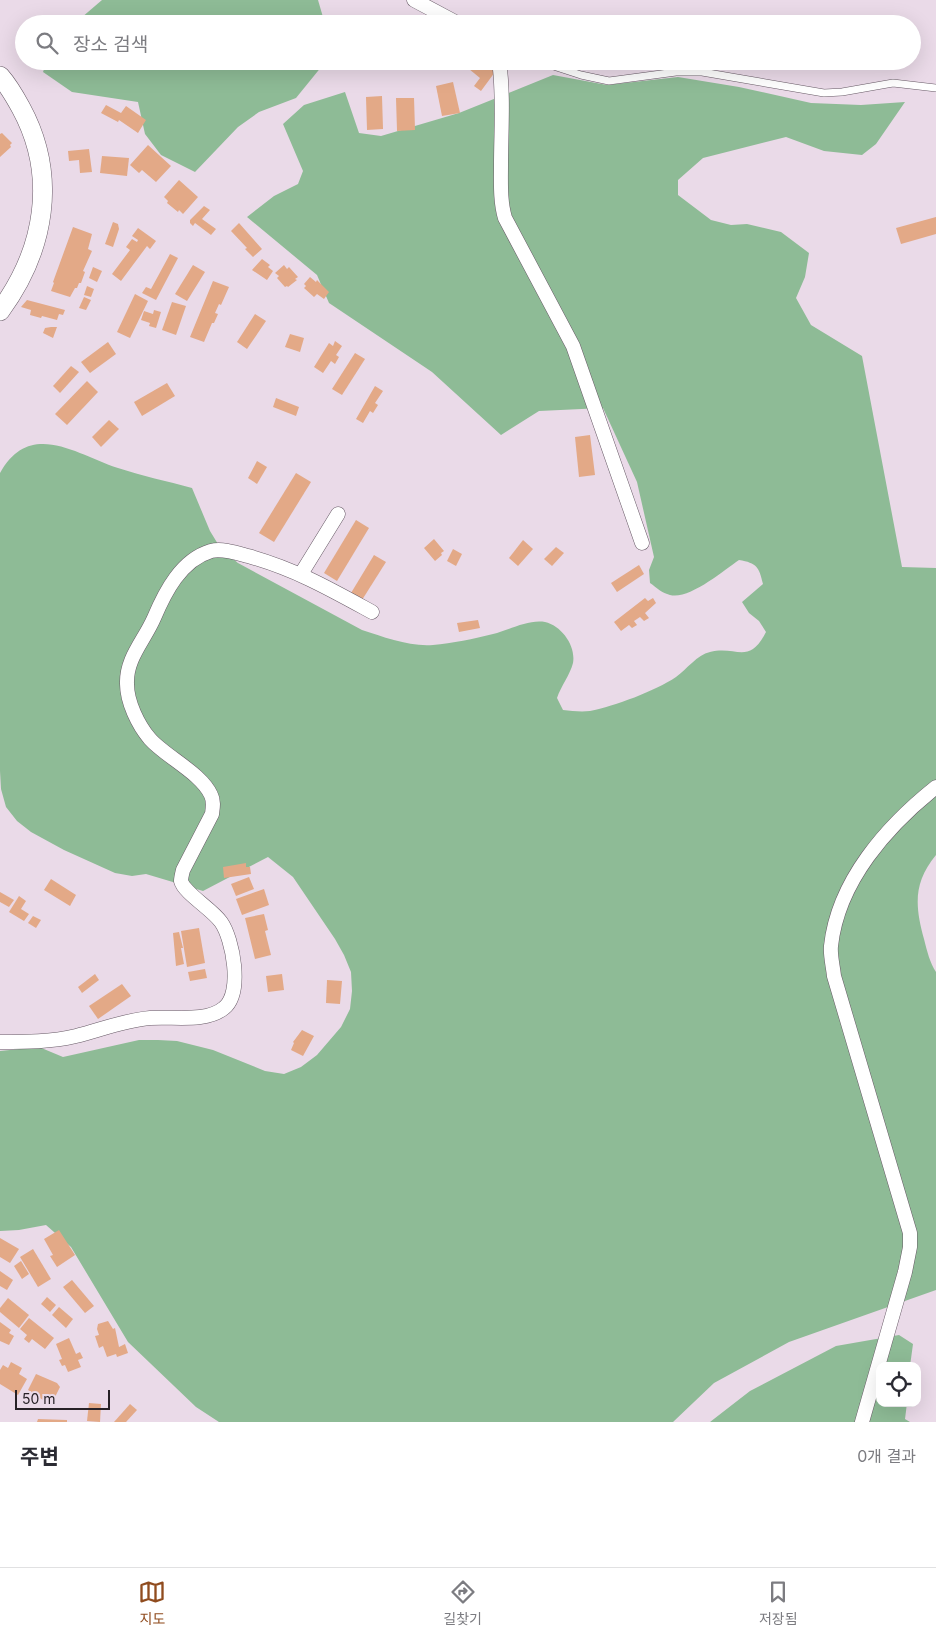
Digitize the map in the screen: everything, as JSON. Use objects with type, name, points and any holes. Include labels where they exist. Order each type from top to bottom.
[{"type":"street","points":[[414,0],[442,15]]},
{"type":"street","points":[[500,70],[502,80],[500,186],[504,213],[573,346],[642,544]]},
{"type":"street","points":[[0,76],[14,96],[34,136],[40,158],[43,183],[42,212],[34,244],[22,277],[0,312]]},
{"type":"street","points":[[301,574],[338,514]]},
{"type":"street","points":[[0,1042],[46,1042],[149,1018],[179,1016],[199,1018],[210,1016],[225,1007],[234,994],[235,982],[229,940],[222,923],[212,911],[184,888],[181,880],[183,870],[212,814],[213,804],[211,796],[203,783],[151,740],[141,726],[129,699],[127,684],[128,667],[132,655],[147,632],[163,597],[178,575],[196,558],[215,550],[232,552],[275,564],[301,574],[372,612]]},
{"type":"street","points":[[862,1422],[905,1272],[910,1247],[910,1233],[834,976],[831,948],[834,929],[842,904],[873,849],[922,798],[936,787]]},
{"type":"lane","points":[[566,70],[608,81],[676,72],[702,72],[824,93],[842,92],[893,82],[936,88]]},
{"type":"green space","points":[[102,0],[318,0],[322,15],[84,15]]},
{"type":"green space","points":[[44,70],[319,70],[296,98],[259,112],[238,127],[195,172],[161,155],[145,134],[138,102],[72,92],[43,72]]},
{"type":"green space","points":[[553,75],[607,85],[678,77],[739,87],[811,103],[861,105],[905,102],[876,144],[862,155],[824,151],[786,137],[703,158],[678,180],[678,195],[711,220],[731,225],[747,224],[781,232],[809,253],[805,277],[796,298],[811,325],[862,356],[902,567],[936,568],[936,855],[923,875],[918,895],[918,905],[926,948],[936,972],[936,1290],[789,1342],[714,1383],[673,1422],[219,1422],[196,1407],[128,1342],[71,1247],[46,1225],[0,1231],[0,1051],[39,1047],[63,1057],[139,1040],[177,1041],[213,1050],[265,1071],[284,1074],[301,1067],[317,1055],[341,1027],[350,1009],[352,991],[351,972],[335,939],[293,877],[268,857],[203,891],[146,874],[132,876],[115,873],[64,850],[31,832],[17,821],[6,807],[1,789],[0,771],[0,473],[12,457],[25,447],[39,444],[54,445],[70,449],[127,471],[192,488],[210,531],[221,549],[238,563],[362,630],[397,641],[433,645],[486,636],[532,622],[539,621],[551,624],[562,632],[570,644],[573,657],[572,667],[557,698],[563,710],[590,711],[611,706],[646,693],[667,682],[705,654],[719,651],[741,652],[754,648],[766,632],[742,602],[763,584],[758,570],[753,564],[739,560],[706,584],[678,595],[664,593],[650,583],[649,570],[654,557],[637,482],[603,408],[539,411],[501,435],[432,372],[329,303],[317,275],[247,217],[274,196],[298,184],[303,171],[283,124],[304,105],[345,92],[359,133],[381,136],[459,113]]},
{"type":"green space","points":[[899,1335],[913,1344],[911,1362],[876,1362],[876,1407],[906,1407],[905,1419],[910,1422],[710,1422],[750,1391],[836,1346]]},
{"type":"building","points":[[470,70],[493,70],[495,72],[481,91],[474,86],[480,78]]},
{"type":"building","points":[[453,82],[460,113],[442,116],[436,86]]},
{"type":"building","points":[[382,96],[383,129],[367,130],[366,97]]},
{"type":"building","points":[[396,98],[414,98],[415,130],[397,131]]},
{"type":"building","points":[[106,105],[121,113],[126,106],[146,120],[138,133],[119,120],[118,122],[101,113]]},
{"type":"building","points":[[2,133],[12,143],[11,147],[0,157],[0,134]]},
{"type":"building","points":[[148,145],[171,166],[156,182],[142,170],[139,173],[130,165]]},
{"type":"building","points":[[89,149],[92,172],[80,173],[79,160],[69,161],[68,151]]},
{"type":"building","points":[[102,156],[129,158],[127,176],[100,173]]},
{"type":"building","points":[[179,180],[198,197],[183,214],[167,203],[168,201],[164,197]]},
{"type":"building","points":[[204,206],[210,210],[202,219],[216,229],[211,235],[195,223],[193,226],[190,223],[190,220]]},
{"type":"building","points":[[936,217],[936,234],[901,244],[896,228]]},
{"type":"building","points":[[113,222],[118,224],[119,229],[113,247],[105,244]]},
{"type":"building","points":[[239,223],[262,249],[253,257],[231,231]]},
{"type":"building","points":[[73,227],[92,234],[88,249],[92,251],[83,271],[85,272],[81,283],[75,288],[70,297],[51,291]]},
{"type":"building","points":[[138,228],[156,241],[150,249],[147,246],[121,281],[112,274],[130,250],[126,247],[132,239],[137,242],[138,240],[132,236]]},
{"type":"building","points":[[170,254],[178,258],[156,300],[142,293],[146,287],[151,289]]},
{"type":"building","points":[[262,259],[270,265],[268,267],[273,271],[267,280],[252,270]]},
{"type":"building","points":[[193,265],[205,272],[187,301],[175,294]]},
{"type":"building","points":[[284,265],[287,269],[289,267],[298,277],[288,287],[285,287],[277,278],[279,276],[275,273]]},
{"type":"building","points":[[93,267],[102,271],[97,282],[89,278]]},
{"type":"building","points":[[310,277],[316,282],[317,280],[329,292],[324,299],[317,294],[314,297],[304,288],[306,286],[304,284]]},
{"type":"building","points":[[213,281],[229,287],[221,305],[219,304],[215,313],[218,314],[204,342],[190,337]]},
{"type":"building","points":[[87,286],[94,289],[91,297],[84,295]]},
{"type":"building","points":[[135,294],[148,301],[130,338],[117,332]]},
{"type":"building","points":[[84,297],[91,300],[86,310],[79,308]]},
{"type":"building","points":[[27,300],[65,310],[63,315],[59,314],[57,320],[42,316],[41,318],[30,315],[31,310],[21,307]]},
{"type":"building","points":[[172,302],[186,306],[176,335],[162,330]]},
{"type":"building","points":[[154,310],[161,312],[156,328],[149,326],[150,323],[141,320],[144,311],[153,314]]},
{"type":"building","points":[[255,314],[266,321],[247,349],[237,342]]},
{"type":"building","points":[[57,327],[53,338],[43,333],[45,328]]},
{"type":"building","points":[[290,334],[304,338],[300,352],[285,347]]},
{"type":"building","points":[[335,341],[342,346],[336,355],[339,357],[335,364],[331,361],[323,373],[314,367],[329,343],[333,346]]},
{"type":"building","points":[[108,342],[116,354],[90,373],[81,362]]},
{"type":"building","points":[[355,353],[365,359],[342,395],[332,389]]},
{"type":"building","points":[[71,366],[79,372],[60,393],[53,386]]},
{"type":"building","points":[[87,381],[98,392],[67,425],[55,414]]},
{"type":"building","points":[[167,383],[175,396],[142,416],[134,402]]},
{"type":"building","points":[[375,386],[383,391],[375,403],[378,405],[373,413],[370,411],[363,423],[356,419]]},
{"type":"building","points":[[276,398],[299,407],[296,416],[273,407]]},
{"type":"building","points":[[109,420],[119,429],[101,447],[92,437]]},
{"type":"building","points":[[590,435],[595,475],[579,477],[575,437]]},
{"type":"building","points":[[257,461],[267,467],[257,484],[248,478]]},
{"type":"building","points":[[296,473],[311,482],[274,542],[259,533]]},
{"type":"building","points":[[356,520],[369,528],[337,581],[324,573]]},
{"type":"building","points":[[434,539],[444,551],[435,561],[424,548]]},
{"type":"building","points":[[523,540],[533,549],[518,566],[509,558]]},
{"type":"building","points":[[556,547],[564,553],[552,566],[544,559]]},
{"type":"building","points":[[453,549],[462,554],[456,566],[447,561]]},
{"type":"building","points":[[374,555],[386,562],[362,600],[351,593]]},
{"type":"building","points":[[639,565],[644,574],[617,592],[611,583]]},
{"type":"building","points":[[645,598],[648,601],[653,598],[656,603],[645,613],[649,618],[644,621],[640,617],[634,621],[637,625],[632,628],[629,625],[621,631],[614,622]]},
{"type":"building","points":[[478,620],[480,628],[459,632],[457,623]]},
{"type":"building","points":[[246,863],[246,867],[250,867],[251,874],[224,878],[223,867]]},
{"type":"building","points":[[249,877],[254,889],[236,896],[231,884]]},
{"type":"building","points":[[51,879],[76,895],[70,906],[44,890]]},
{"type":"building","points":[[264,889],[269,905],[242,915],[236,899]]},
{"type":"building","points":[[0,892],[14,900],[9,907],[0,902]]},
{"type":"building","points":[[19,896],[26,901],[21,909],[29,914],[24,921],[9,912]]},
{"type":"building","points":[[264,914],[268,930],[265,931],[271,955],[255,959],[245,918]]},
{"type":"building","points":[[33,916],[41,920],[36,928],[28,923]]},
{"type":"building","points":[[199,928],[205,963],[187,967],[181,931]]},
{"type":"building","points":[[179,932],[184,964],[176,966],[173,933]]},
{"type":"building","points":[[205,969],[207,978],[190,981],[188,972]]},
{"type":"building","points":[[95,974],[99,980],[82,993],[78,987]]},
{"type":"building","points":[[282,974],[284,990],[268,992],[266,976]]},
{"type":"building","points":[[327,980],[342,981],[340,1004],[326,1003]]},
{"type":"building","points":[[122,984],[131,996],[98,1019],[89,1006]]},
{"type":"building","points":[[302,1030],[314,1036],[303,1056],[291,1050],[293,1042]]},
{"type":"building","points":[[59,1230],[75,1255],[57,1267],[50,1256],[53,1255],[44,1239]]},
{"type":"building","points":[[0,1238],[19,1249],[10,1263],[0,1257]]},
{"type":"building","points":[[33,1249],[51,1279],[38,1287],[20,1257]]},
{"type":"building","points":[[21,1261],[29,1274],[22,1279],[14,1266]]},
{"type":"building","points":[[0,1271],[13,1280],[7,1290],[0,1286]]},
{"type":"building","points":[[72,1280],[94,1306],[85,1313],[63,1287]]},
{"type":"building","points":[[47,1297],[56,1305],[50,1312],[41,1304]]},
{"type":"building","points":[[8,1298],[29,1315],[19,1328],[0,1312],[0,1308]]},
{"type":"building","points":[[59,1307],[73,1319],[66,1328],[52,1315]]},
{"type":"building","points":[[29,1318],[54,1338],[45,1349],[32,1339],[29,1343],[24,1339],[27,1335],[20,1329]]},
{"type":"building","points":[[108,1321],[113,1329],[115,1328],[119,1347],[125,1344],[128,1353],[117,1357],[116,1354],[107,1357],[103,1346],[99,1348],[95,1336],[99,1335],[98,1324]]},
{"type":"building","points":[[0,1322],[11,1330],[9,1333],[14,1336],[9,1345],[0,1341]]},
{"type":"building","points":[[69,1338],[76,1354],[80,1352],[83,1358],[78,1360],[81,1367],[68,1372],[65,1365],[62,1366],[59,1360],[62,1359],[56,1344]]},
{"type":"building","points":[[11,1362],[22,1368],[19,1374],[27,1379],[18,1395],[0,1384],[0,1370],[3,1365],[8,1368]]},
{"type":"building","points":[[36,1374],[57,1383],[60,1387],[54,1399],[45,1395],[43,1400],[28,1390]]},
{"type":"building","points":[[89,1403],[101,1404],[100,1422],[87,1421]]},
{"type":"building","points":[[130,1404],[137,1410],[126,1422],[114,1422]]},
{"type":"building","points":[[38,1419],[67,1420],[67,1422],[37,1422]]}]
